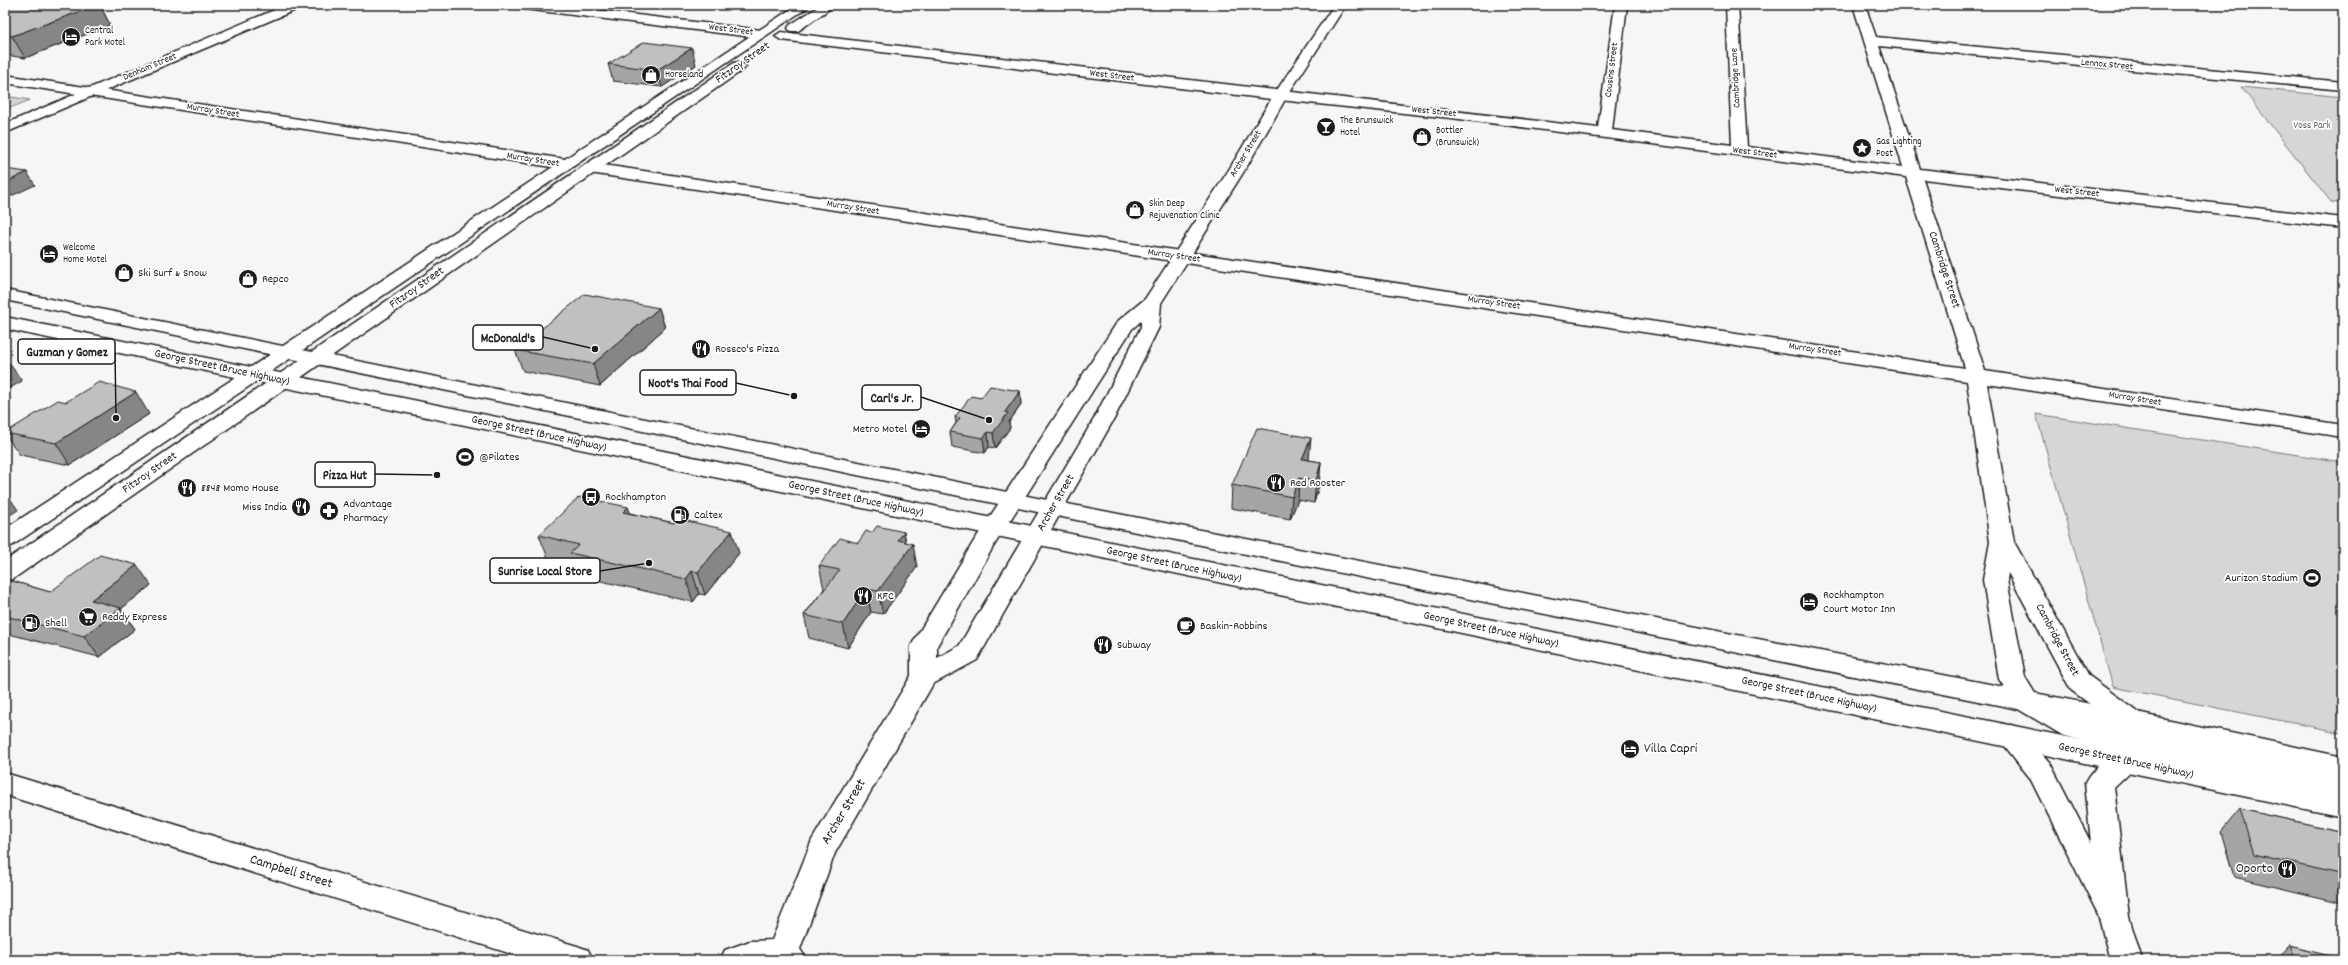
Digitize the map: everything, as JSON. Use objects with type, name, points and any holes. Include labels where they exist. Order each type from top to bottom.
[{"type":"main road","name":"Denham Street","points":[[5,129],[296,5]]},
{"type":"main road","name":"West Street","points":[[524,5],[556,7],[762,34],[1280,96],[1454,114],[1740,152],[2343,223]]},
{"type":"main road","name":"Fitzroy Street","points":[[5,540],[565,164],[805,5]]},
{"type":"main road","name":"Fitzroy Street","points":[[5,573],[781,36],[829,5]]},
{"type":"main road","name":"Archer Street","points":[[786,958],[822,849],[924,677],[924,646],[1012,500],[1126,325],[1152,303],[1182,257],[1280,96],[1340,5]]},
{"type":"main road","name":"Cousins Street","points":[[1604,135],[1621,5]]},
{"type":"main road","name":"Cambridge Lane","points":[[1732,5],[1740,152]]},
{"type":"main road","name":"Cambridge Street","points":[[1859,5],[1872,41],[1912,173],[1969,347],[1976,374],[2002,542],[1995,580],[2012,679],[2027,702]]},
{"type":"main road","name":"Lennox Street","points":[[1872,41],[2343,86]]},
{"type":"main road","name":"Murray Street","points":[[5,79],[1182,257],[1976,374],[2343,430]]},
{"type":"main road","points":[[433,253],[462,257]]},
{"type":"main road","points":[[5,295],[1012,500],[2132,722],[2343,768]]},
{"type":"main road","name":"Archer Street","points":[[924,677],[968,653],[1104,419],[1150,327],[1152,303]]},
{"type":"main road","name":"George Street (Bruce Highway)","points":[[5,323],[1036,537],[2343,805]]},
{"type":"main road","name":"Cambridge Street","points":[[2002,542],[2046,618],[2080,683],[2132,722]]},
{"type":"main road","points":[[2027,702],[2072,728],[2343,786]]},
{"type":"main road","points":[[2011,736],[2040,771],[2114,917]]},
{"type":"main road","points":[[2123,761],[2099,783],[2114,917],[2126,960]]},
{"type":"main road","name":"Campbell Street","points":[[5,784],[577,960]]},
{"type":"main road","points":[[736,960],[762,953],[786,958]]},
{"type":"green space","name":"Voss Park","points":[[2241,87],[2343,97],[2343,204],[2331,202]]},
{"type":"green space","points":[[5,96],[30,100],[5,110]]},
{"type":"green space","points":[[2036,414],[2343,462],[2343,733],[2113,687]]},
{"type":"building","points":[[5,5],[98,5],[12,36],[5,35]]},
{"type":"building","points":[[644,42],[692,48],[657,70],[608,64]]},
{"type":"building","points":[[5,169],[27,172],[5,183]]},
{"type":"building","points":[[585,294],[659,308],[593,364],[515,350]]},
{"type":"building","points":[[99,382],[136,392],[56,443],[5,433],[58,400],[66,402]]},
{"type":"building","points":[[990,386],[1020,391],[1005,412],[1008,413],[993,433],[988,432],[983,438],[950,432],[960,418],[955,417],[971,396],[981,398]]},
{"type":"building","points":[[1257,428],[1311,438],[1302,459],[1321,462],[1316,481],[1299,478],[1292,497],[1232,485]]},
{"type":"building","points":[[579,497],[628,507],[623,512],[674,523],[678,519],[732,531],[698,572],[692,571],[686,579],[570,553],[579,545],[539,535]]},
{"type":"building","points":[[877,526],[904,532],[898,540],[913,544],[878,591],[866,589],[843,624],[804,615],[840,570],[819,566],[840,538],[858,543],[866,531],[872,533]]},
{"type":"building","points":[[100,555],[137,565],[91,600],[121,608],[84,636],[5,616],[5,579],[50,592]]},
{"type":"building","points":[[2240,809],[2343,832],[2343,875],[2254,854]]},
{"type":"building","points":[[2289,946],[2343,959],[2343,960],[2295,960]]},
{"type":"place","name":"Central Park Motel","points":[[71,37]]},
{"type":"place","name":"Horseland","points":[[651,75]]},
{"type":"place","name":"The Brunswick Hotel","points":[[1326,127]]},
{"type":"place","name":"Bottler (Brunswick)","points":[[1422,137]]},
{"type":"place","name":"Gas Lighting Post","points":[[1862,148]]},
{"type":"place","name":"Skin Deep Rejuvenation Clinic","points":[[1135,210]]},
{"type":"place","name":"Welcome Home Motel","points":[[49,254]]},
{"type":"place","name":"Ski Surf & Snow","points":[[124,273]]},
{"type":"place","name":"Repco","points":[[248,279]]},
{"type":"place","name":"McDonald's","points":[[595,349]]},
{"type":"place","name":"Rossco's Pizza","points":[[701,349]]},
{"type":"place","name":"Noot's Thai Food","points":[[794,396]]},
{"type":"place","name":"Guzman y Gomez","points":[[116,418]]},
{"type":"place","name":"Carl's Jr.","points":[[989,420]]},
{"type":"place","name":"Metro Motel","points":[[921,429]]},
{"type":"place","name":"@Pilates","points":[[465,457]]},
{"type":"place","name":"Pizza Hut","points":[[437,475]]},
{"type":"place","name":"Red Rooster","points":[[1276,483]]},
{"type":"place","name":"8848 Momo House","points":[[187,488]]},
{"type":"place","name":"Rockhampton","points":[[591,497]]},
{"type":"place","name":"Miss India","points":[[301,507]]},
{"type":"place","name":"Advantage Pharmacy","points":[[329,511]]},
{"type":"place","name":"Caltex","points":[[680,515]]},
{"type":"place","name":"Sunrise Local Store","points":[[649,563]]},
{"type":"place","name":"Aurizon Stadium","points":[[2312,578]]},
{"type":"place","name":"KFC","points":[[863,596]]},
{"type":"place","name":"Rockhampton Court Motor Inn","points":[[1809,602]]},
{"type":"place","name":"Reddy Express","points":[[88,617]]},
{"type":"place","name":"Shell","points":[[31,623]]},
{"type":"place","name":"Baskin-Robbins","points":[[1186,626]]},
{"type":"place","name":"Subway","points":[[1103,645]]},
{"type":"place","name":"Villa Capri","points":[[1630,749]]},
{"type":"place","name":"Oporto","points":[[2287,869]]}]
